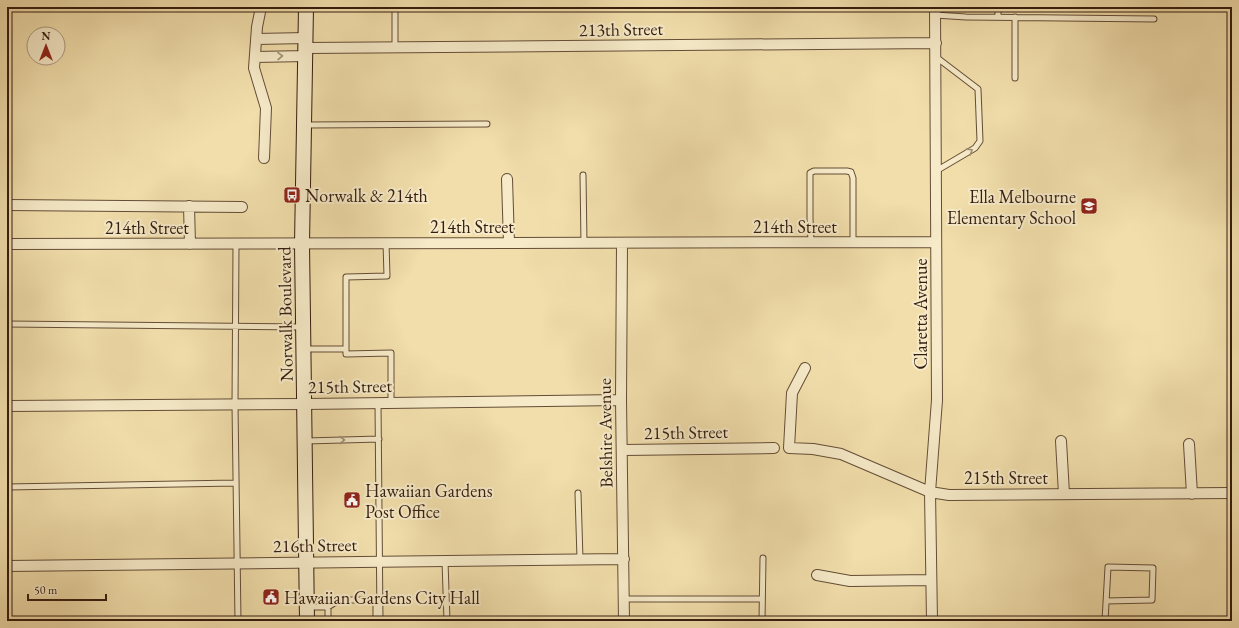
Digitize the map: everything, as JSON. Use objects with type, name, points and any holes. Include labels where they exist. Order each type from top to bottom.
[{"type":"main road","name":"Norwalk Boulevard","points":[[306,7],[302,244],[306,441],[307,614]]},
{"type":"street","points":[[261,7],[256,39],[254,68],[266,108],[264,158]]},
{"type":"street","name":"Claretta Avenue","points":[[932,621],[930,492],[937,400],[935,11]]},
{"type":"street","points":[[256,39],[306,47]]},
{"type":"street","name":"213th Street","points":[[306,47],[395,48],[936,43]]},
{"type":"street","points":[[255,57],[306,47]]},
{"type":"street","points":[[507,179],[509,243]]},
{"type":"street","points":[[7,205],[242,207]]},
{"type":"street","points":[[189,206],[190,244]]},
{"type":"street","name":"214th Street","points":[[7,244],[622,244],[936,242]]},
{"type":"street","name":"Belshire Avenue","points":[[622,244],[624,621]]},
{"type":"street","name":"215th Street","points":[[805,368],[792,393],[789,448],[813,449],[841,454],[930,492],[949,495],[1232,493]]},
{"type":"street","name":"215th Street","points":[[7,406],[235,405],[622,400]]},
{"type":"street","points":[[1061,441],[1064,494]]},
{"type":"street","points":[[1189,444],[1192,494]]},
{"type":"street","name":"215th Street","points":[[623,450],[774,448]]},
{"type":"street","name":"216th Street","points":[[7,566],[624,559]]},
{"type":"street","points":[[817,575],[850,581],[931,580]]},
{"type":"lane","points":[[395,7],[395,48]]},
{"type":"lane","points":[[998,7],[998,17]]},
{"type":"lane","points":[[935,11],[998,17],[1154,18]]},
{"type":"lane","points":[[1015,17],[1015,78]]},
{"type":"lane","points":[[936,57],[978,89],[980,141],[975,148],[936,171]]},
{"type":"lane","points":[[304,125],[487,124]]},
{"type":"lane","points":[[812,243],[810,218],[810,173],[814,170],[847,170],[851,172],[854,178],[854,243]]},
{"type":"lane","points":[[583,175],[584,244]]},
{"type":"lane","points":[[386,243],[387,276],[346,276],[346,354],[390,353],[391,402]]},
{"type":"lane","points":[[236,244],[235,405],[238,621]]},
{"type":"lane","points":[[7,324],[304,327]]},
{"type":"lane","points":[[304,349],[346,349]]},
{"type":"lane","points":[[376,621],[380,562],[378,403]]},
{"type":"lane","points":[[306,441],[379,439]]},
{"type":"lane","points":[[7,486],[236,483]]},
{"type":"lane","points":[[578,493],[580,559]]},
{"type":"lane","points":[[762,621],[763,558]]},
{"type":"lane","points":[[445,561],[447,621]]},
{"type":"lane","points":[[1105,621],[1106,601],[1108,567],[1153,568],[1152,600],[1106,601]]},
{"type":"lane","points":[[624,599],[762,599]]},
{"type":"lane","points":[[307,614],[328,607],[340,600],[378,600]]},
{"type":"lane","points":[[378,600],[380,621]]},
{"type":"lane","points":[[328,607],[328,621]]},
{"type":"place","name":"Norwalk & 214th","points":[[292,195]]},
{"type":"place","name":"Ella Melbourne Elementary School","points":[[1089,206]]},
{"type":"place","name":"Hawaiian Gardens Post Office","points":[[352,500]]},
{"type":"place","name":"Hawaiian Gardens City Hall","points":[[271,597]]}]
